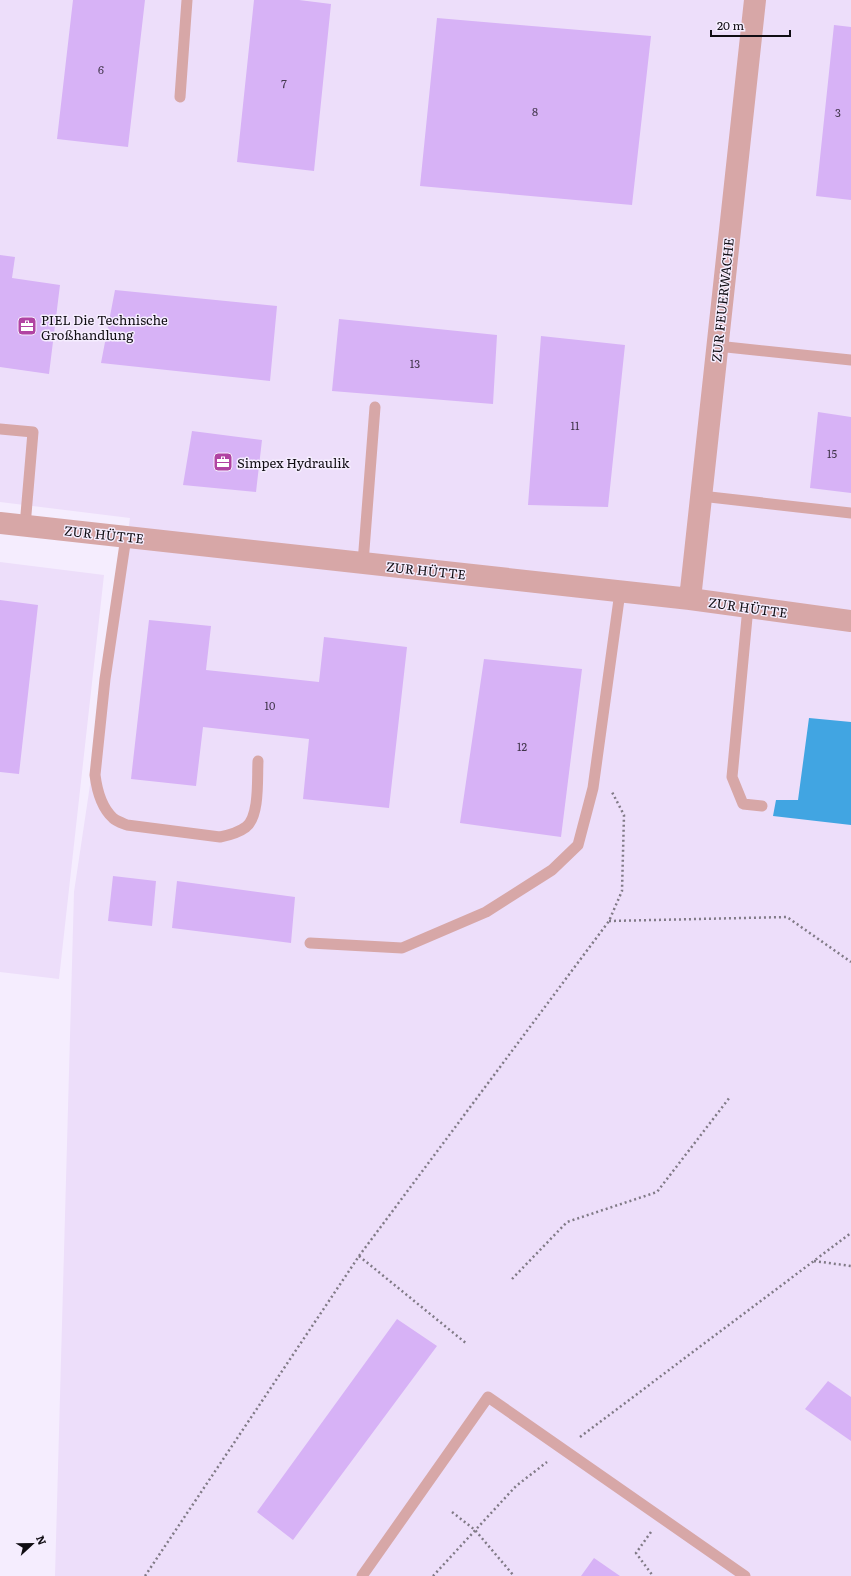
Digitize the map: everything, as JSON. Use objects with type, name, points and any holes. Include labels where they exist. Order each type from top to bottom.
[{"type":"street","name":"ZUR FEUERWACHE","points":[[690,599],[755,0]]},
{"type":"street","name":"ZUR HÜTTE","points":[[0,523],[690,599],[851,620]]},
{"type":"lane","points":[[180,97],[187,0]]},
{"type":"lane","points":[[717,346],[851,360]]},
{"type":"lane","points":[[363,563],[375,407]]},
{"type":"lane","points":[[0,429],[33,432],[25,526]]},
{"type":"lane","points":[[701,496],[851,513]]},
{"type":"lane","points":[[126,537],[105,680],[95,776],[97,790],[103,805],[113,819],[127,825],[220,837],[235,834],[248,826],[256,813],[258,761]]},
{"type":"lane","points":[[310,943],[402,948],[486,912],[552,870],[578,845],[593,788],[620,592]]},
{"type":"lane","points":[[748,607],[732,778],[743,804],[762,806]]},
{"type":"lane","points":[[362,1576],[488,1397],[745,1576]]},
{"type":"path","points":[[145,1576],[359,1256],[609,922],[622,891],[624,816],[597,761]]},
{"type":"path","points":[[609,922],[787,918],[851,962]]},
{"type":"path","points":[[512,1279],[567,1222],[657,1192],[730,1097]]},
{"type":"path","points":[[433,1576],[516,1486],[851,1233]]},
{"type":"path","points":[[359,1256],[467,1344]]},
{"type":"path","points":[[814,1261],[851,1266]]},
{"type":"path","points":[[452,1512],[475,1530],[514,1576]]},
{"type":"path","points":[[653,1576],[636,1553],[661,1517]]},
{"type":"shaded area","points":[[0,0],[851,0],[851,1576],[55,1576],[74,892],[130,518],[0,502]]},
{"type":"shaded area","points":[[0,562],[104,575],[59,979],[0,972]]},
{"type":"water","points":[[809,718],[851,722],[851,825],[773,816],[776,800],[798,800]]},
{"type":"building","points":[[73,0],[145,0],[128,147],[57,139]]},
{"type":"building","points":[[254,0],[299,0],[331,4],[314,171],[237,162]]},
{"type":"building","points":[[437,18],[651,36],[632,205],[420,186]]},
{"type":"building","points":[[834,25],[851,27],[851,200],[816,196]]},
{"type":"building","name":"PIEL Die Technische Großhandlung","points":[[0,255],[15,257],[12,278],[60,285],[49,374],[0,367]]},
{"type":"building","points":[[115,290],[277,306],[270,381],[101,363]]},
{"type":"building","points":[[339,319],[497,335],[493,404],[332,391]]},
{"type":"building","points":[[541,336],[625,345],[608,507],[528,505]]},
{"type":"building","points":[[818,412],[851,417],[851,493],[810,488]]},
{"type":"building","name":"Simpex Hydraulik","points":[[192,431],[262,440],[256,492],[183,485]]},
{"type":"building","points":[[0,600],[38,605],[19,774],[0,772]]},
{"type":"building","points":[[149,620],[211,626],[206,670],[319,682],[324,637],[407,647],[389,808],[303,799],[309,739],[203,727],[196,786],[131,779]]},
{"type":"building","points":[[484,659],[582,669],[561,837],[460,823]]},
{"type":"building","points":[[113,876],[156,881],[152,926],[108,921]]},
{"type":"building","points":[[177,881],[295,897],[291,943],[172,928]]},
{"type":"building","points":[[397,1319],[437,1346],[293,1540],[257,1512]]},
{"type":"building","points":[[828,1381],[851,1397],[851,1441],[805,1409]]},
{"type":"building","points":[[594,1558],[620,1576],[581,1576]]},
{"type":"place","name":"PIEL Die Technische Großhandlung","points":[[27,326]]},
{"type":"place","name":"Simpex Hydraulik","points":[[223,462]]}]
